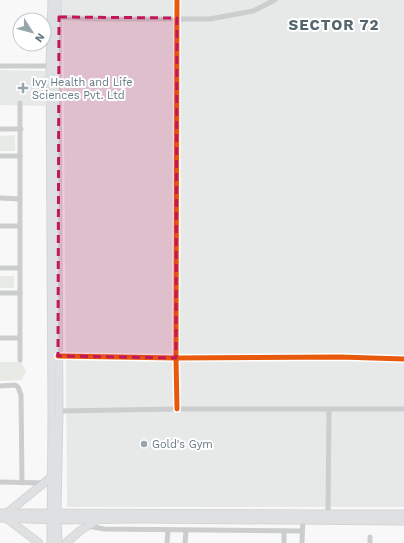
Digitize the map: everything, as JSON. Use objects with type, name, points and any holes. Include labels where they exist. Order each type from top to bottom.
[{"type":"main road","points":[[52,0],[55,17]]},
{"type":"main road","points":[[58,0],[55,17],[54,66],[52,415],[47,480],[58,543]]},
{"type":"main road","points":[[50,543],[54,516],[59,411],[54,66]]},
{"type":"main road","points":[[3,515],[47,480]]},
{"type":"main road","points":[[3,515],[54,516],[137,514],[303,517],[404,521]]},
{"type":"main road","points":[[54,516],[100,520],[303,517],[328,514],[404,514]]},
{"type":"main road","points":[[3,515],[39,543]]},
{"type":"main road","points":[[66,543],[88,526],[100,520]]},
{"type":"street","points":[[177,0],[177,409]]},
{"type":"street","points":[[55,17],[95,19],[210,19],[253,11],[275,0]]},
{"type":"street","points":[[0,66],[54,66]]},
{"type":"street","points":[[20,103],[20,360]]},
{"type":"street","points":[[0,129],[20,129]]},
{"type":"street","points":[[0,156],[20,156]]},
{"type":"street","points":[[0,198],[20,199]]},
{"type":"street","points":[[0,226],[20,226]]},
{"type":"street","points":[[0,268],[19,268]]},
{"type":"street","points":[[0,293],[20,293]]},
{"type":"street","points":[[0,338],[20,338]]},
{"type":"street","points":[[58,356],[176,358],[340,357],[404,359]]},
{"type":"street","points":[[0,386],[18,387],[21,395],[22,483]]},
{"type":"street","points":[[59,411],[177,409],[404,409]]},
{"type":"street","points":[[328,409],[328,514]]},
{"type":"street","points":[[0,482],[22,483],[47,480]]},
{"type":"street","points":[[302,543],[303,517]]},
{"type":"street","points":[[88,526],[104,529],[186,531],[302,531]]},
{"type":"street","points":[[167,543],[168,530]]},
{"type":"street","points":[[186,531],[186,543]]},
{"type":"street","points":[[284,531],[284,543]]},
{"type":"street","points":[[370,536],[370,543]]},
{"type":"highlighted area","points":[[59,17],[177,18],[176,358],[58,356]]},
{"type":"shaded area","name":"SECTOR 72","points":[[63,0],[404,0],[404,507],[67,507]]},
{"type":"shaded area","name":"Ivy Health and Life Sciences Pvt. Ltd","points":[[0,70],[46,71],[45,106],[0,105]]},
{"type":"shaded area","points":[[15,135],[15,151],[0,151],[0,136]]},
{"type":"shaded area","points":[[0,276],[14,276],[14,288],[0,288]]},
{"type":"shaded area","points":[[0,362],[21,362],[26,371],[22,380],[0,381]]},
{"type":"cycle path","points":[[177,0],[177,409]]},
{"type":"cycle path","points":[[58,356],[176,358],[340,357],[404,359]]},
{"type":"place","name":"Ivy Health and Life Sciences Pvt. Ltd","points":[[23,88]]},
{"type":"place","name":"Gold's Gym","points":[[144,444]]},
{"type":"district","name":"SECTOR 72","points":[[334,25]]}]
